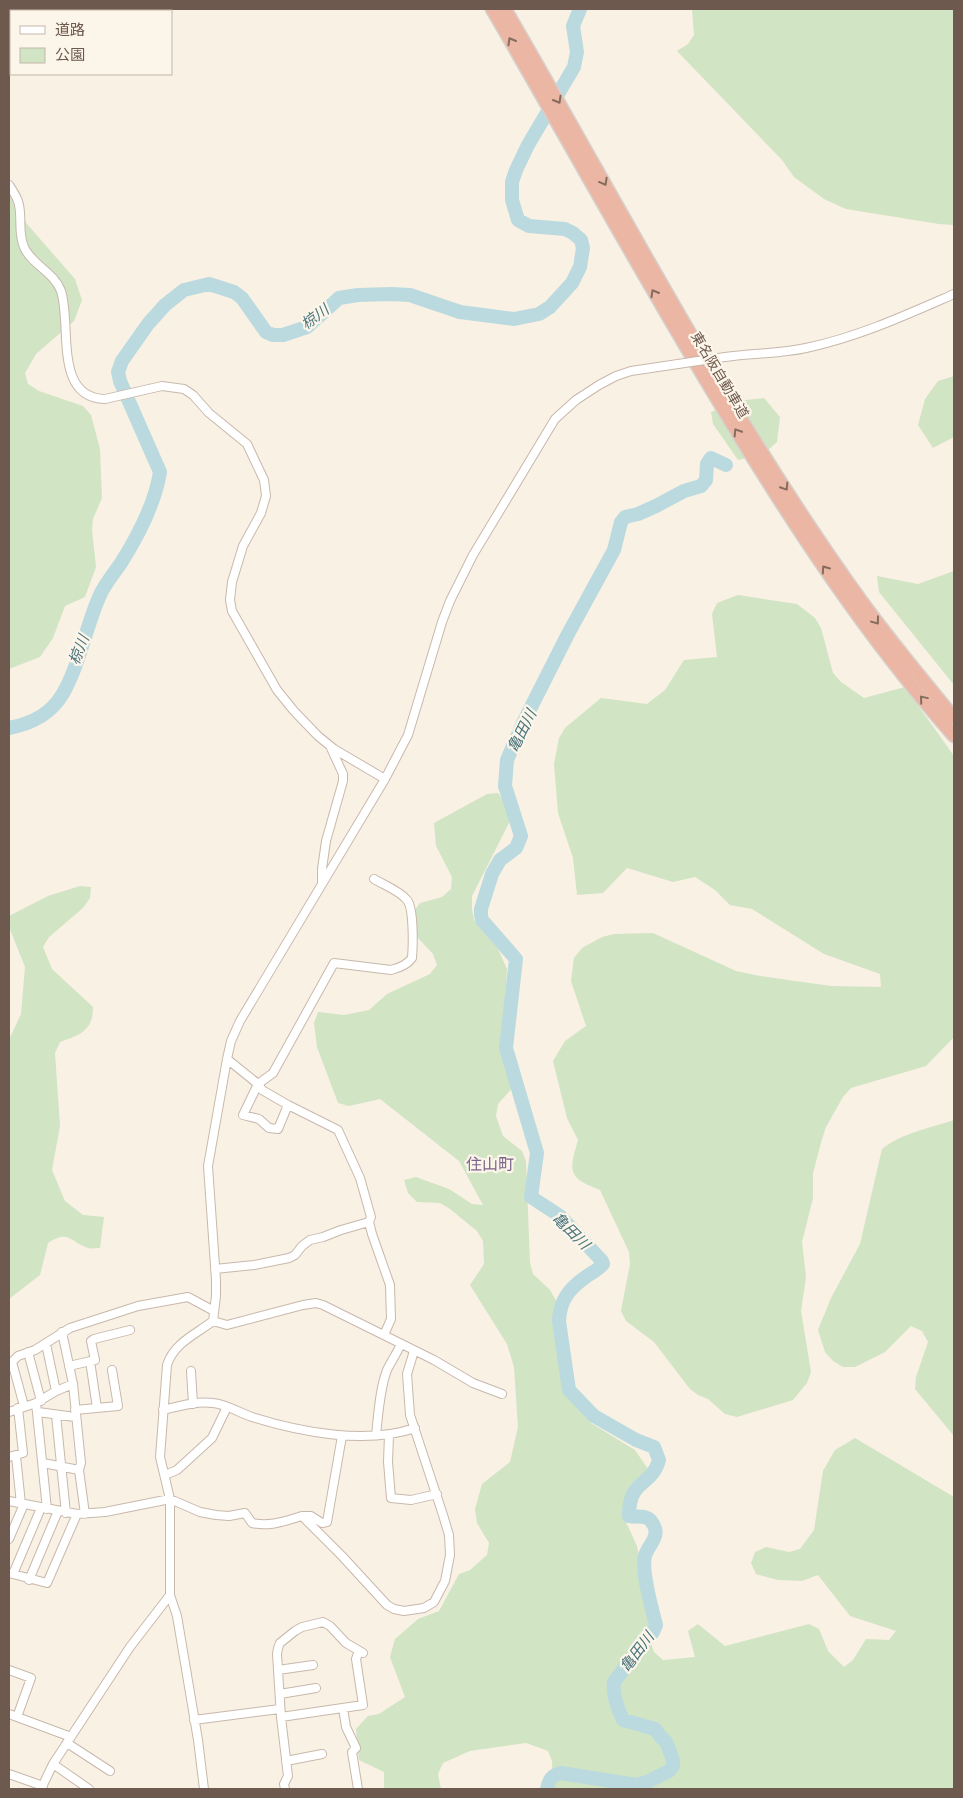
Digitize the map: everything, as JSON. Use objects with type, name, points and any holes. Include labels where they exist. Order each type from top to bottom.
[{"type":"highway","name":"東名阪自動車道","points":[[492,9],[530,73],[576,143],[792,498],[893,644],[954,718]]},
{"type":"highway","name":"東名阪自動車道","points":[[505,9],[536,61],[576,143],[685,346],[793,521],[884,651],[954,736]]},
{"type":"street","points":[[9,185],[20,207],[20,228],[23,246],[53,279],[60,290],[69,365],[77,387],[91,397],[105,399],[136,391],[168,386],[184,389],[193,394],[209,413],[247,444],[264,480],[266,496],[261,513],[243,546],[232,582],[230,600],[232,611],[277,690],[300,717],[330,746],[385,779]]},
{"type":"street","points":[[204,1789],[177,1616],[170,1595],[170,1499],[160,1457],[170,1356],[182,1343],[212,1321],[214,1311],[216,1296],[215,1269],[208,1166],[231,1040],[240,1021],[385,779],[408,735],[442,622],[461,578],[534,452],[556,419],[576,400],[599,385],[631,371],[725,357],[804,349],[834,342],[860,334],[954,294]]},
{"type":"street","points":[[322,885],[326,841],[343,781],[343,774],[330,746]]},
{"type":"street","points":[[288,1105],[278,1129],[269,1128],[259,1119],[244,1115],[258,1084],[273,1073],[334,962],[391,970],[401,967],[412,958],[411,910],[409,902],[374,879]]},
{"type":"street","points":[[227,1059],[258,1084],[262,1090],[338,1130],[360,1178],[370,1217],[369,1222],[390,1285],[391,1319],[384,1335]]},
{"type":"street","points":[[215,1269],[254,1266],[289,1258],[295,1255],[310,1240],[369,1222]]},
{"type":"street","points":[[9,1539],[22,1504],[12,1456],[23,1453],[21,1407],[10,1363],[18,1356],[46,1344],[62,1332],[118,1312],[166,1300],[188,1297],[214,1311]]},
{"type":"street","points":[[212,1321],[227,1325],[303,1305],[316,1304],[342,1313],[458,1373],[473,1383],[502,1394]]},
{"type":"street","points":[[70,1366],[95,1360],[91,1341],[130,1330]]},
{"type":"street","points":[[28,1352],[38,1402],[43,1463],[44,1508],[11,1574],[47,1583],[81,1514],[79,1470],[81,1463],[70,1366],[62,1332]]},
{"type":"street","points":[[46,1344],[56,1391]]},
{"type":"street","points":[[376,1435],[387,1369],[395,1358],[401,1344]]},
{"type":"street","points":[[302,1516],[387,1605],[404,1611],[424,1608],[434,1602],[442,1590],[449,1564],[449,1535],[410,1415],[407,1374],[414,1351]]},
{"type":"street","points":[[90,1361],[97,1408]]},
{"type":"street","points":[[38,1412],[56,1416],[118,1406],[112,1370]]},
{"type":"street","points":[[191,1371],[193,1404]]},
{"type":"street","points":[[9,1412],[38,1402],[72,1384]]},
{"type":"street","points":[[164,1410],[193,1404],[214,1403],[252,1417],[279,1424],[342,1436],[389,1435],[415,1428]]},
{"type":"street","points":[[165,1475],[177,1470],[212,1438],[227,1408]]},
{"type":"street","points":[[29,1580],[62,1512],[61,1466],[56,1416]]},
{"type":"street","points":[[389,1435],[388,1462],[391,1498],[411,1500],[437,1494]]},
{"type":"street","points":[[9,1501],[81,1514],[105,1512],[170,1499],[200,1512],[216,1516],[245,1513],[252,1523],[263,1525],[302,1516],[311,1516],[322,1523],[327,1522],[342,1436]]},
{"type":"street","points":[[43,1463],[79,1470]]},
{"type":"street","points":[[9,1774],[43,1788],[53,1764],[130,1647],[170,1595]]},
{"type":"street","points":[[281,1718],[364,1704],[356,1659],[361,1652],[340,1638],[326,1622],[302,1627],[280,1643],[277,1654],[280,1709],[281,1718],[286,1761],[288,1776],[284,1784],[285,1789]]},
{"type":"street","points":[[278,1670],[312,1665]]},
{"type":"street","points":[[9,1670],[31,1678],[17,1717]]},
{"type":"street","points":[[280,1694],[316,1688]]},
{"type":"street","points":[[343,1708],[346,1727],[356,1748],[352,1752],[358,1789]]},
{"type":"street","points":[[194,1720],[280,1709]]},
{"type":"street","points":[[9,1714],[69,1740],[110,1771]]},
{"type":"street","points":[[286,1761],[322,1754]]},
{"type":"street","points":[[53,1764],[89,1789]]},
{"type":"green space","points":[[692,9],[954,9],[954,225],[846,209],[824,199],[794,177],[782,160],[677,51],[688,44],[694,35]]},
{"type":"green space","points":[[9,190],[27,224],[75,279],[82,300],[74,321],[36,354],[25,373],[28,384],[39,391],[83,406],[91,415],[100,449],[102,498],[93,519],[92,530],[96,567],[85,597],[65,606],[53,638],[40,657],[9,669]]},
{"type":"green space","points":[[954,376],[954,437],[933,448],[918,425],[925,399],[938,381]]},
{"type":"green space","points":[[764,398],[780,417],[777,442],[762,455],[738,460],[713,424],[711,412],[737,401]]},
{"type":"green space","points":[[954,571],[954,685],[879,592],[877,576],[918,584]]},
{"type":"green space","points":[[738,595],[797,604],[815,618],[821,628],[833,673],[841,682],[864,698],[905,687],[954,756],[954,1037],[926,1066],[851,1088],[843,1097],[826,1127],[822,1139],[813,1173],[813,1198],[802,1242],[806,1277],[801,1311],[811,1372],[807,1383],[793,1400],[737,1417],[725,1414],[708,1399],[690,1389],[654,1342],[626,1321],[621,1311],[630,1264],[629,1252],[600,1190],[581,1181],[573,1172],[573,1159],[578,1140],[567,1118],[553,1061],[565,1041],[586,1026],[571,981],[574,958],[582,948],[602,937],[614,934],[653,933],[736,971],[760,976],[831,986],[881,987],[880,974],[824,954],[752,909],[730,905],[715,890],[695,877],[673,882],[627,868],[603,893],[577,895],[573,858],[558,813],[554,764],[559,738],[565,728],[601,698],[647,704],[665,690],[684,660],[717,657],[712,614],[717,603]]},
{"type":"green space","points":[[498,793],[510,810],[509,823],[472,896],[474,920],[498,949],[507,969],[502,1051],[513,1087],[498,1104],[496,1116],[503,1136],[522,1151],[526,1161],[530,1263],[533,1274],[550,1290],[558,1304],[554,1329],[567,1385],[591,1423],[635,1450],[648,1469],[648,1481],[626,1522],[637,1546],[645,1585],[650,1641],[654,1652],[663,1660],[695,1657],[688,1631],[698,1624],[725,1646],[809,1624],[819,1629],[828,1651],[844,1667],[853,1660],[866,1639],[889,1640],[896,1631],[850,1616],[818,1575],[802,1581],[778,1580],[756,1574],[751,1563],[755,1552],[766,1547],[789,1552],[800,1549],[814,1530],[823,1471],[835,1450],[855,1438],[954,1497],[954,1789],[553,1789],[552,1761],[548,1751],[526,1743],[470,1751],[443,1763],[438,1774],[441,1789],[384,1789],[384,1772],[359,1760],[356,1729],[368,1716],[379,1714],[405,1697],[390,1657],[395,1639],[418,1619],[439,1611],[459,1574],[470,1570],[487,1555],[489,1543],[477,1523],[475,1509],[482,1484],[510,1462],[518,1427],[514,1367],[507,1344],[470,1285],[484,1264],[483,1241],[477,1231],[440,1203],[417,1202],[408,1193],[404,1180],[416,1177],[449,1189],[472,1204],[483,1205],[459,1161],[380,1099],[349,1106],[338,1103],[317,1047],[314,1023],[318,1012],[344,1015],[369,1010],[387,994],[430,974],[437,965],[433,954],[417,937],[413,926],[412,914],[420,903],[442,897],[451,889],[452,877],[436,846],[434,823],[487,794]]},
{"type":"green space","points":[[80,886],[91,887],[90,898],[83,908],[49,937],[43,947],[52,969],[93,1007],[91,1022],[88,1027],[74,1037],[60,1042],[55,1053],[60,1126],[52,1170],[65,1201],[83,1215],[104,1217],[100,1248],[88,1248],[65,1237],[55,1239],[48,1243],[40,1275],[9,1299],[9,1040],[21,1014],[25,967],[9,927],[9,916],[48,896]]},
{"type":"green space","points":[[954,1120],[954,1436],[915,1389],[916,1377],[928,1342],[922,1331],[911,1326],[885,1352],[855,1367],[843,1367],[833,1361],[825,1352],[818,1330],[831,1298],[860,1244],[882,1149],[907,1135]]},
{"type":"waterway","name":"椋川","points":[[9,728],[39,718],[52,708],[62,695],[78,659],[100,595],[134,542],[150,508],[160,472],[120,381],[118,372],[122,361],[148,324],[165,305],[184,290],[209,284],[234,292],[242,298],[266,332],[273,335],[283,335],[307,327],[339,298],[358,295],[410,295],[460,312],[514,319],[539,314],[550,307],[572,283],[580,267],[583,248],[581,240],[565,229],[529,226],[518,220],[512,200],[512,182],[528,145],[574,67],[577,52],[573,26],[580,9]]},
{"type":"waterway","name":"亀田川","points":[[547,1789],[551,1778],[561,1773],[636,1785],[647,1782],[669,1771],[673,1766],[673,1760],[666,1742],[655,1729],[623,1720],[614,1691],[614,1682],[653,1632],[656,1625],[644,1571],[645,1556],[654,1540],[656,1531],[649,1519],[629,1516],[634,1492],[651,1475],[657,1467],[659,1460],[654,1447],[636,1440],[594,1416],[569,1390],[559,1321],[561,1306],[571,1290],[603,1264],[560,1216],[531,1197],[537,1153],[506,1048],[516,959],[482,920],[481,909],[492,874],[500,860],[516,848],[521,836],[505,786],[507,760],[523,723],[568,634],[614,550],[621,522],[625,517],[638,514],[684,491],[701,486],[706,480],[707,464],[711,458],[726,465]]},
{"type":"district","name":"住山町","points":[[490,1164]]}]
